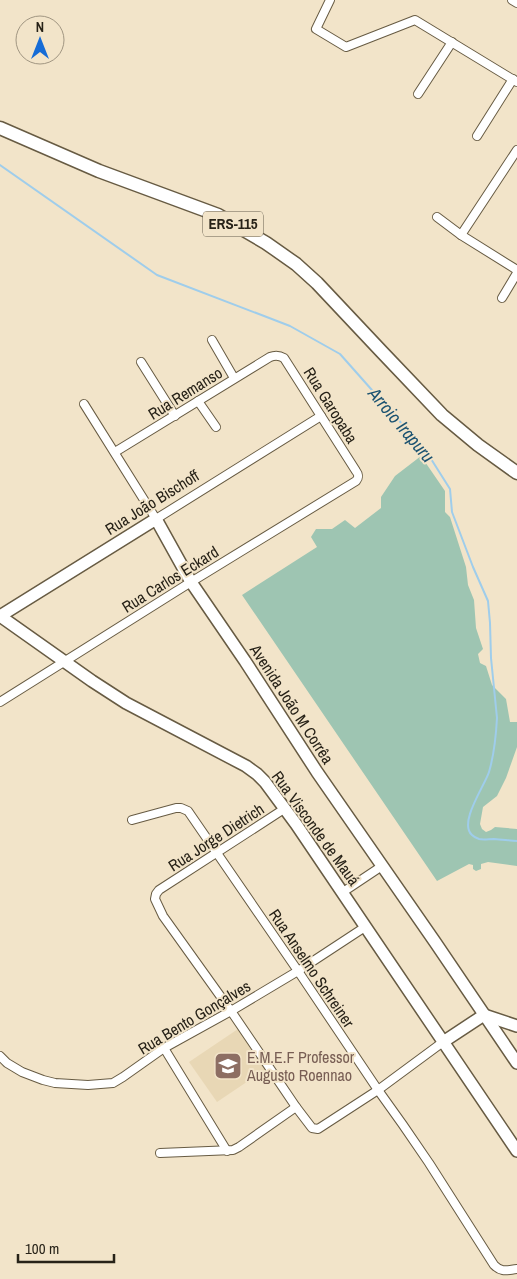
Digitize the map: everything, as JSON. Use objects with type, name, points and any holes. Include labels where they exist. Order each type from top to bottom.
[{"type":"main road","name":"ERS-115","points":[[0,128],[99,171],[218,215],[296,264],[317,283],[442,415],[478,446],[517,473]]},
{"type":"street","points":[[330,0],[316,29],[346,48],[415,20],[515,80],[477,136]]},
{"type":"street","points":[[512,0],[517,3]]},
{"type":"street","points":[[418,94],[452,42]]},
{"type":"street","points":[[461,235],[517,150]]},
{"type":"street","points":[[437,217],[517,272],[502,298]]},
{"type":"street","points":[[212,340],[234,378]]},
{"type":"street","name":"Rua Garopaba","points":[[270,357],[275,355],[284,358],[359,475],[356,481]]},
{"type":"street","name":"Rua Remanso","points":[[114,452],[270,357]]},
{"type":"street","points":[[142,362],[175,416]]},
{"type":"street","points":[[198,401],[216,427]]},
{"type":"street","name":"Avenida João M Corrêa","points":[[84,404],[156,519],[191,582],[317,772],[517,1063]]},
{"type":"street","name":"Rua João Bischoff","points":[[0,616],[320,416]]},
{"type":"street","name":"Rua Carlos Eckard","points":[[0,702],[356,481]]},
{"type":"street","name":"Rua Visconde de Mauá","points":[[0,616],[126,703],[246,766],[265,782],[296,824],[517,1151]]},
{"type":"street","name":"Rua Anselmo Schreiner","points":[[132,820],[176,808],[185,809],[193,816],[429,1163],[494,1265],[502,1271],[517,1269]]},
{"type":"street","name":"Rua Jorge Dietrich","points":[[231,1011],[163,916],[155,899],[156,894],[162,888],[284,808]]},
{"type":"street","points":[[342,892],[382,866]]},
{"type":"street","name":"Rua Bento Gonçalves","points":[[0,1056],[7,1063],[22,1072],[55,1083],[88,1085],[113,1083],[164,1048],[298,971],[365,927]]},
{"type":"street","points":[[231,1011],[296,1107],[309,1125],[315,1129],[318,1129],[378,1090],[443,1042],[484,1015],[517,1026]]},
{"type":"street","points":[[164,1048],[227,1151]]},
{"type":"street","points":[[160,1153],[227,1151],[239,1147],[296,1107]]},
{"type":"shaded area","name":"E.M.E.F Professor Augusto Roennao","points":[[238,1029],[266,1069],[217,1102],[189,1062]]},
{"type":"green space","points":[[421,456],[445,491],[445,512],[450,517],[466,567],[468,585],[474,600],[476,628],[483,649],[478,654],[480,663],[486,666],[492,685],[506,699],[510,722],[517,722],[517,747],[506,778],[497,796],[483,807],[480,824],[486,832],[495,827],[517,829],[517,866],[488,862],[481,864],[481,869],[476,871],[473,869],[473,865],[469,864],[437,881],[242,595],[317,547],[311,537],[316,529],[332,529],[345,520],[355,528],[381,508],[381,497],[395,476]]},
{"type":"waterway","name":"Arroio Irapuru","points":[[0,165],[157,275],[290,326],[340,354],[426,451],[450,489],[452,512],[488,601],[497,718],[496,732],[489,772],[470,813],[469,829],[473,836],[479,839],[517,841]]},
{"type":"place","name":"E.M.E.F Professor Augusto Roennao","points":[[228,1066]]}]
